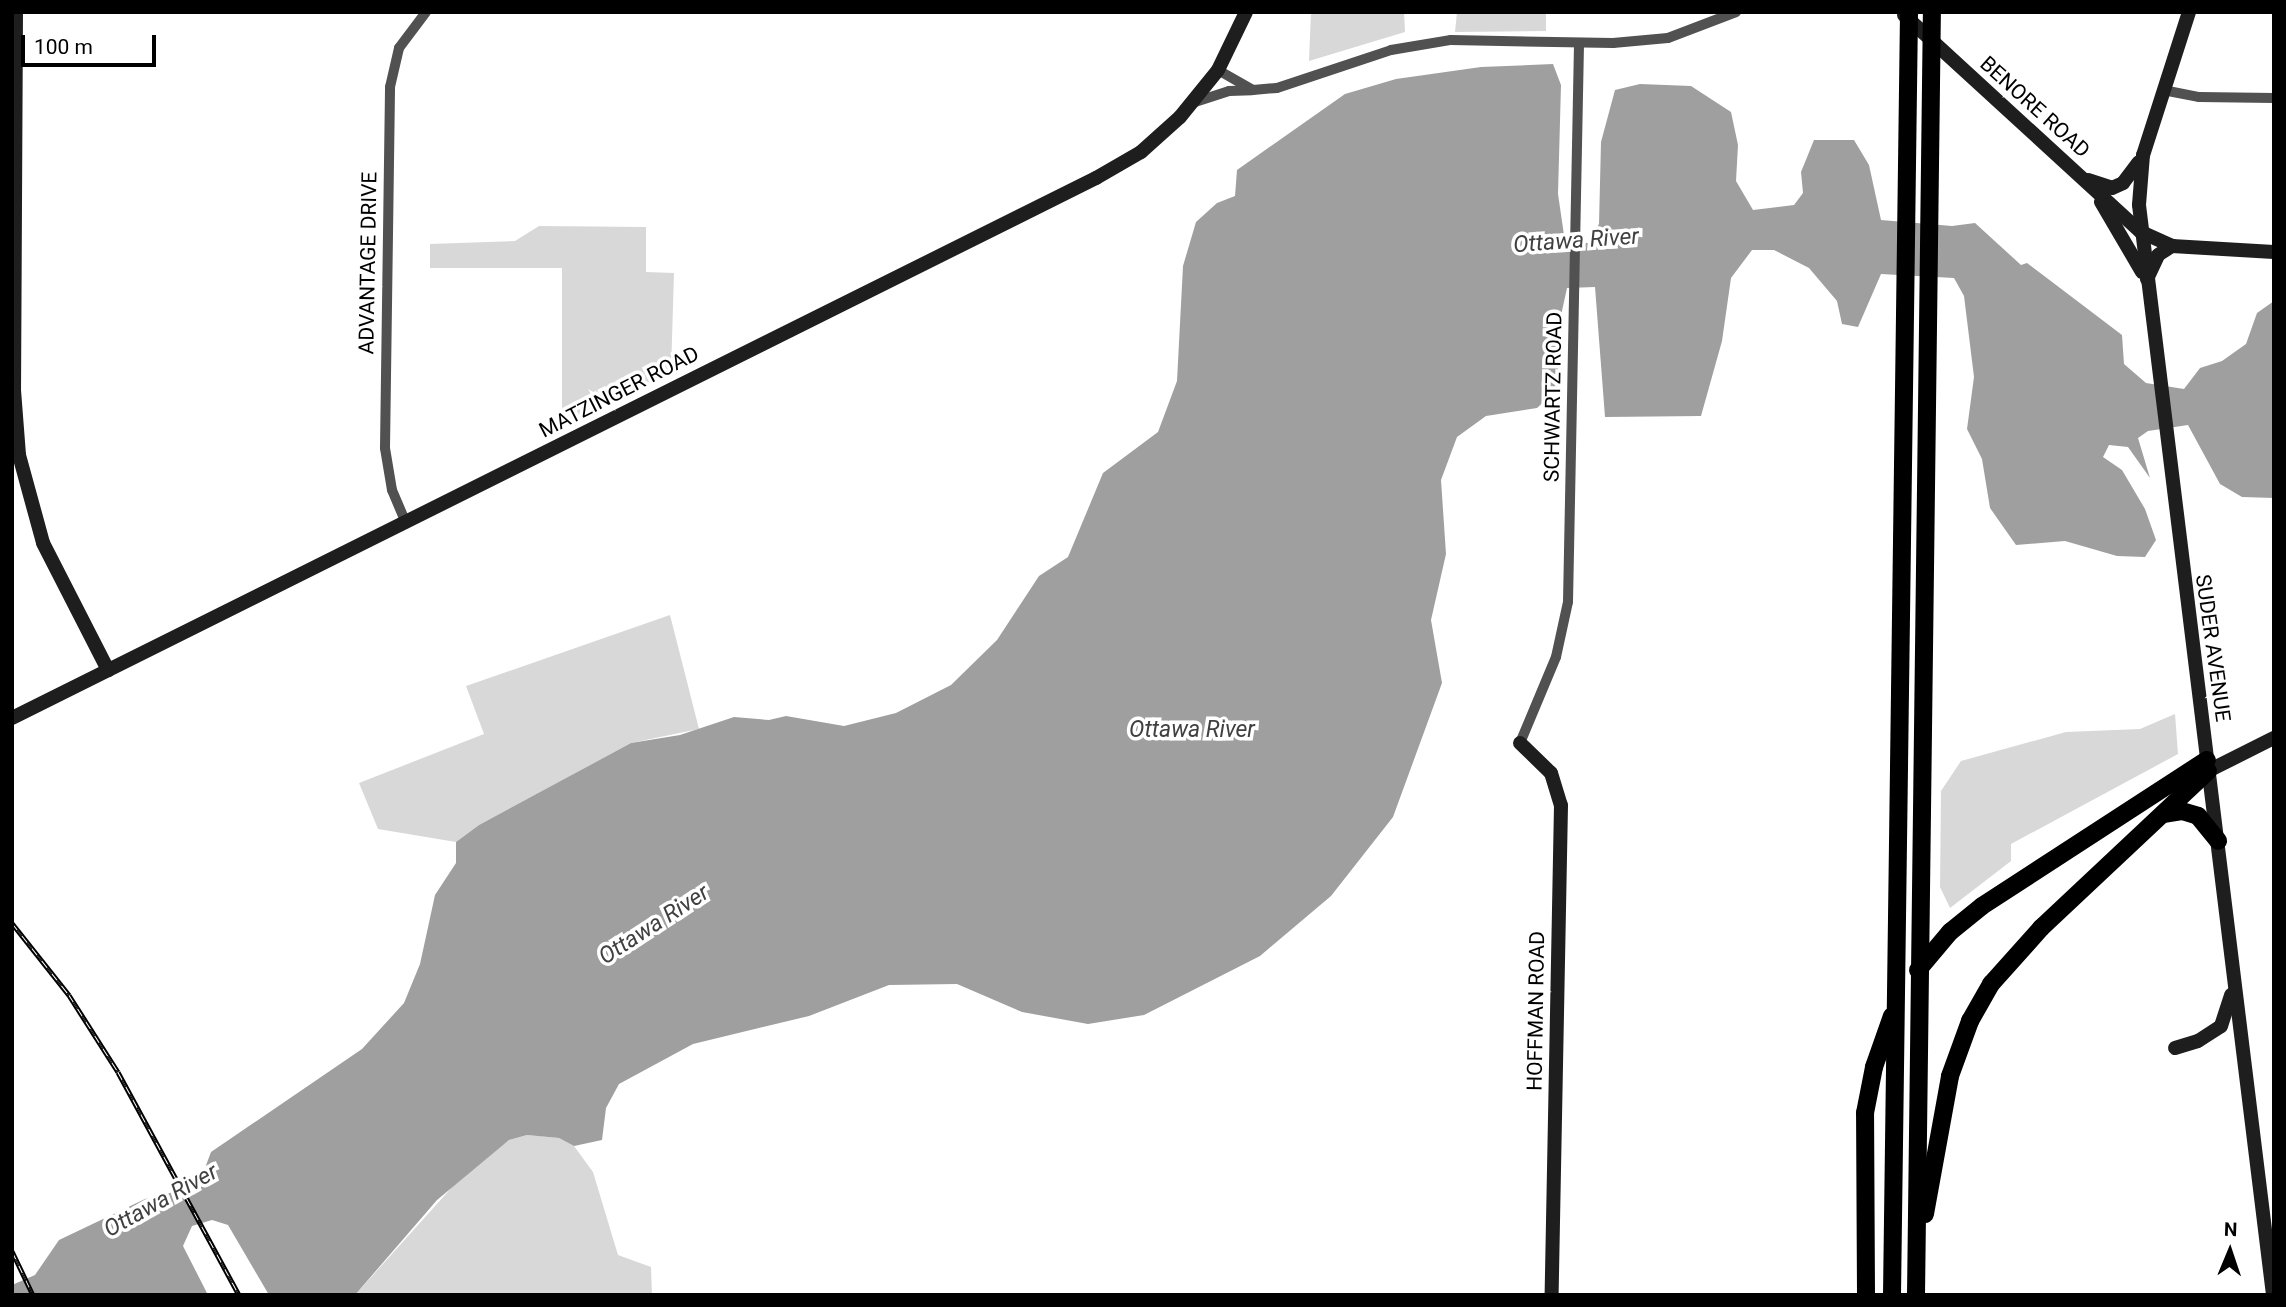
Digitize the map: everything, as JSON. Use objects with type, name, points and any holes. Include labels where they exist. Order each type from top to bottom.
[{"type":"highway","points":[[1892,1295],[1909,12]]},
{"type":"highway","points":[[1916,1295],[1932,12]]},
{"type":"highway","points":[[1916,1258],[1948,1083],[1977,1008],[2031,937],[2163,814],[2208,765]]},
{"type":"highway","points":[[1866,1295],[1864,1132],[1878,1053],[1914,976],[1950,932],[1994,897],[2208,765]]},
{"type":"highway","points":[[2163,814],[2182,811],[2198,817],[2218,841]]},
{"type":"street","points":[[16,12],[14,390],[19,455],[43,543],[108,670]]},
{"type":"street","name":"ADVANTAGE DRIVE","points":[[405,523],[392,490],[385,449],[390,86],[399,48],[426,12]]},
{"type":"street","name":"MATZINGER ROAD","points":[[12,718],[1096,178],[1141,152],[1191,103],[1218,70],[1246,12]]},
{"type":"street","points":[[1191,103],[1229,91],[1277,88],[1391,50],[1451,40],[1512,37],[1579,43],[1668,38],[1736,12]]},
{"type":"street","name":"BENORE ROAD","points":[[1902,12],[2141,233],[2172,246],[2274,252]]},
{"type":"street","name":"SUDER AVENUE","points":[[2189,12],[2143,155],[2141,233],[2164,439],[2218,841],[2273,1295]]},
{"type":"street","name":"SCHWARTZ ROAD","points":[[1520,743],[1556,657],[1568,602],[1579,43]]},
{"type":"street","points":[[1218,70],[1253,90]]},
{"type":"street","points":[[2163,90],[2199,97],[2274,98]]},
{"type":"street","points":[[2080,176],[2112,188],[2131,176],[2143,155]]},
{"type":"street","points":[[2093,189],[2146,280]]},
{"type":"street","points":[[2146,280],[2158,255],[2172,246]]},
{"type":"street","points":[[2208,765],[2274,738]]},
{"type":"street","name":"HOFFMAN ROAD","points":[[1520,743],[1551,774],[1561,805],[1552,1295]]},
{"type":"street","points":[[2175,1048],[2198,1041],[2221,1026],[2233,980]]},
{"type":"shaded area","points":[[1311,12],[1404,12],[1405,32],[1309,61]]},
{"type":"shaded area","points":[[1457,12],[1546,12],[1546,31],[1455,32]]},
{"type":"shaded area","points":[[539,226],[646,227],[646,272],[674,273],[671,372],[562,423],[562,268],[430,268],[430,244],[515,241]]},
{"type":"shaded area","points":[[670,615],[699,729],[631,743],[479,825],[456,842],[378,829],[359,783],[484,734],[466,686]]},
{"type":"shaded area","points":[[2175,714],[2178,754],[2011,844],[2011,861],[1950,908],[1940,887],[1941,791],[1961,761],[2066,732],[2140,729]]},
{"type":"shaded area","points":[[527,1135],[559,1138],[574,1146],[593,1172],[618,1255],[651,1267],[652,1295],[355,1295],[463,1175],[509,1140]]},
{"type":"water","name":"Ottawa River","points":[[1553,64],[1561,85],[1558,194],[1565,242],[1589,243],[1599,224],[1601,142],[1615,90],[1640,84],[1691,86],[1731,112],[1738,145],[1736,181],[1753,210],[1794,205],[1803,193],[1801,172],[1814,140],[1854,140],[1869,165],[1881,220],[1952,226],[1975,223],[2021,265],[2027,263],[2122,335],[2124,364],[2146,383],[2184,389],[2200,368],[2222,361],[2246,344],[2257,313],[2274,301],[2274,498],[2242,497],[2220,484],[2188,425],[2148,431],[2138,438],[2150,478],[2128,447],[2109,445],[2103,457],[2122,470],[2145,509],[2156,540],[2145,557],[2117,556],[2065,541],[2016,545],[1990,508],[1982,459],[1967,429],[1974,377],[1964,296],[1954,278],[1881,274],[1858,327],[1842,324],[1837,301],[1809,268],[1774,250],[1752,250],[1731,278],[1722,341],[1701,416],[1605,417],[1595,287],[1567,288],[1557,334],[1559,388],[1537,408],[1486,416],[1457,437],[1441,480],[1446,554],[1431,620],[1442,683],[1393,817],[1331,896],[1260,956],[1144,1015],[1088,1024],[1022,1012],[957,984],[889,985],[809,1016],[693,1044],[619,1084],[606,1108],[602,1140],[574,1146],[559,1138],[527,1135],[509,1140],[437,1200],[355,1295],[269,1295],[228,1225],[212,1220],[192,1226],[183,1246],[208,1295],[12,1295],[12,1285],[35,1275],[59,1240],[145,1199],[186,1189],[205,1168],[211,1152],[362,1049],[404,1003],[420,964],[435,895],[456,863],[456,842],[479,825],[631,743],[680,735],[734,717],[769,720],[786,716],[844,726],[896,713],[951,685],[997,640],[1039,576],[1068,557],[1103,473],[1158,432],[1177,381],[1183,266],[1196,222],[1217,203],[1235,196],[1237,170],[1345,94],[1396,79],[1481,67]]},
{"type":"railway","points":[[12,923],[69,995],[118,1072],[239,1295]]},
{"type":"railway","points":[[12,1251],[33,1295]]}]
